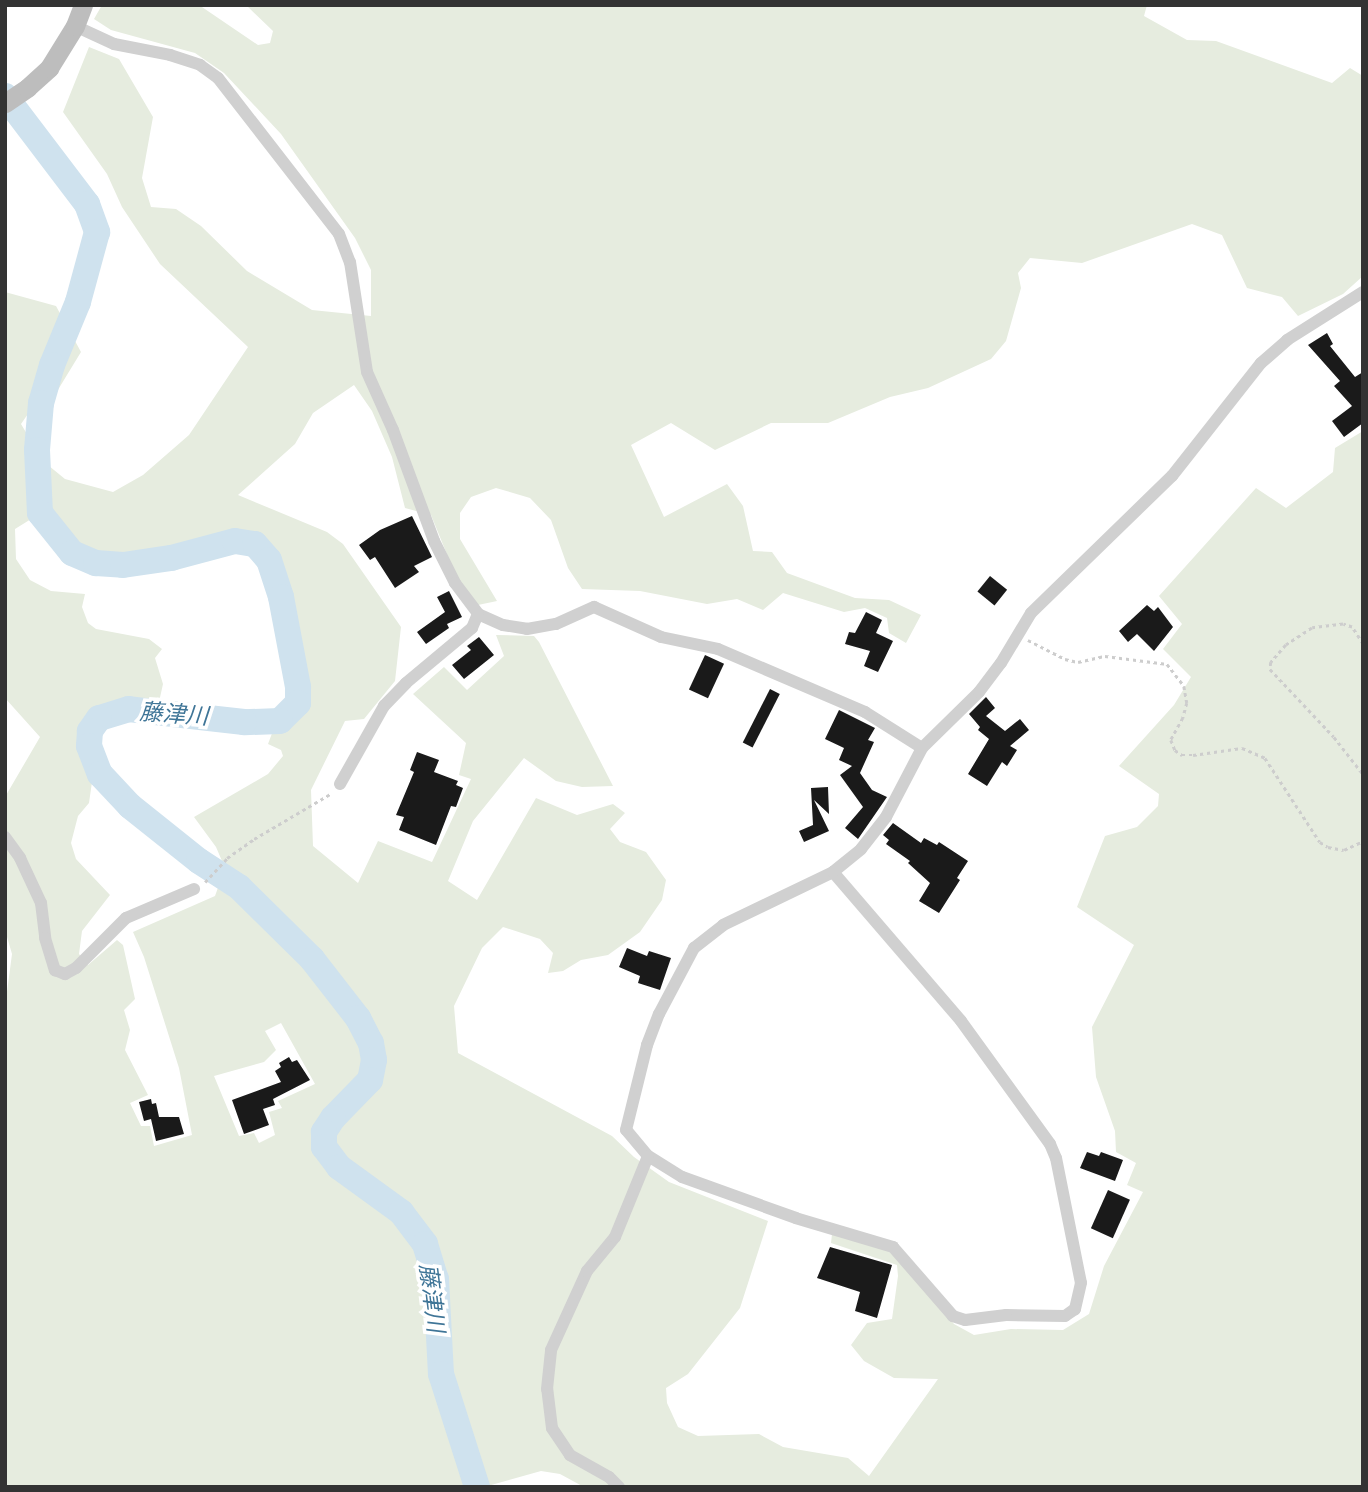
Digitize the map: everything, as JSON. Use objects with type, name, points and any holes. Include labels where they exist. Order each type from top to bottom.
[{"type":"main road","points":[[5,103],[49,68],[75,26],[83,5]]},
{"type":"street","points":[[75,26],[114,44],[170,55],[200,65],[218,78],[339,234],[350,262],[367,372],[393,430],[434,541],[455,583],[478,614],[503,625],[527,629],[556,624],[594,607],[661,637],[718,649],[865,712],[922,748]]},
{"type":"street","points":[[834,872],[961,1021],[1049,1144],[1056,1158],[1082,1283],[1075,1308],[1065,1316],[1048,1318],[1006,1315],[965,1320],[953,1316],[893,1247],[796,1218],[682,1177],[648,1156],[626,1130],[647,1045],[685,961],[709,933],[834,872],[861,849],[886,817],[922,748],[979,692],[1019,636],[1031,613],[1048,594],[1172,476],[1261,363],[1286,340],[1363,292]]},
{"type":"street","points":[[340,784],[384,706],[406,682],[471,628],[478,614]]},
{"type":"street","points":[[5,837],[20,858],[41,903],[45,939],[55,970],[65,974],[76,968],[127,918],[194,889]]},
{"type":"street","points":[[619,1487],[609,1477],[570,1455],[552,1428],[547,1389],[551,1350],[587,1271],[615,1237],[648,1156]]},
{"type":"path","points":[[1363,644],[1352,627],[1343,624],[1312,628],[1286,645],[1271,662],[1270,669],[1334,737],[1363,774]]},
{"type":"path","points":[[1019,636],[1065,659],[1078,662],[1105,656],[1167,664],[1184,686],[1187,703],[1183,718],[1171,740],[1175,750],[1182,755],[1193,755],[1242,748],[1265,758],[1277,771],[1320,842],[1328,847],[1344,850],[1363,841]]},
{"type":"path","points":[[207,880],[227,858],[282,821],[316,804],[340,784]]},
{"type":"shaded area","points":[[102,5],[199,5],[258,45],[270,43],[273,31],[246,5],[1147,5],[1144,16],[1187,40],[1216,41],[1332,83],[1350,68],[1363,76],[1363,276],[1343,294],[1298,316],[1282,297],[1247,288],[1222,235],[1192,224],[1082,263],[1030,258],[1018,273],[1021,288],[1006,341],[991,359],[928,388],[890,397],[828,423],[771,423],[715,450],[671,423],[631,445],[664,517],[727,484],[743,506],[753,551],[772,552],[787,573],[855,598],[889,600],[921,615],[906,643],[889,633],[887,618],[865,608],[844,612],[783,593],[763,610],[737,599],[707,604],[640,591],[582,589],[568,568],[551,520],[530,498],[496,488],[471,497],[460,513],[460,539],[497,601],[478,605],[457,579],[431,515],[405,508],[392,457],[372,411],[354,385],[313,413],[295,444],[238,495],[327,532],[343,544],[401,627],[395,681],[364,719],[345,721],[311,790],[313,846],[358,883],[378,841],[432,862],[471,779],[459,775],[466,743],[413,694],[444,667],[467,690],[504,656],[496,635],[534,636],[539,642],[613,786],[582,787],[556,781],[524,758],[473,821],[448,881],[477,900],[536,798],[577,815],[613,804],[625,813],[610,829],[620,842],[646,852],[666,880],[662,900],[640,932],[608,955],[581,960],[563,971],[548,973],[553,953],[540,939],[503,927],[482,948],[454,1006],[458,1053],[612,1136],[634,1157],[669,1182],[768,1221],[740,1308],[688,1374],[666,1388],[667,1403],[678,1427],[698,1436],[759,1434],[783,1447],[848,1458],[869,1476],[938,1379],[894,1378],[864,1361],[851,1345],[867,1323],[892,1319],[897,1265],[831,1243],[832,1234],[886,1250],[902,1260],[954,1324],[974,1335],[1011,1329],[1063,1330],[1089,1314],[1104,1266],[1143,1192],[1127,1185],[1136,1163],[1116,1152],[1115,1131],[1096,1077],[1092,1027],[1134,945],[1077,907],[1105,836],[1137,827],[1158,806],[1159,794],[1119,766],[1174,705],[1191,677],[1163,649],[1182,624],[1159,596],[1256,488],[1286,508],[1333,472],[1335,448],[1363,431],[1363,1487],[584,1487],[560,1474],[541,1471],[484,1487],[5,1487],[5,1007],[12,954],[5,930],[5,797],[40,737],[5,698],[5,292],[56,306],[81,352],[56,393],[30,411],[21,424],[43,461],[65,479],[113,492],[143,475],[189,435],[248,347],[160,264],[122,207],[107,174],[63,112],[89,47],[119,59],[153,117],[142,178],[151,207],[176,209],[201,226],[247,271],[312,310],[371,316],[371,270],[355,238],[281,134],[224,73],[195,53],[111,30],[94,19]],"holes":[[[44,511],[57,532],[76,551],[100,558],[129,560],[243,536],[259,542],[277,566],[302,675],[301,704],[291,722],[274,728],[268,744],[281,750],[283,756],[268,774],[194,817],[216,847],[225,868],[215,896],[133,932],[144,957],[179,1068],[192,1135],[154,1146],[150,1126],[141,1126],[130,1103],[148,1095],[125,1050],[130,1030],[124,1010],[135,999],[123,945],[117,940],[88,965],[79,954],[82,931],[110,895],[76,859],[71,843],[78,816],[89,803],[98,740],[104,729],[123,720],[150,719],[159,702],[163,684],[155,658],[162,649],[149,639],[96,629],[88,623],[82,607],[85,594],[51,591],[30,580],[16,559],[15,529]],[[281,1023],[315,1084],[278,1101],[282,1108],[269,1112],[275,1135],[259,1143],[254,1133],[239,1136],[214,1076],[264,1062],[276,1050],[265,1031]]]},
{"type":"building","points":[[1327,333],[1333,344],[1330,346],[1355,377],[1363,372],[1363,423],[1344,437],[1332,421],[1352,406],[1334,386],[1340,381],[1308,345]]},
{"type":"building","points":[[412,516],[432,557],[414,566],[419,572],[395,588],[375,557],[370,560],[359,545],[380,530]]},
{"type":"building","points":[[990,576],[1007,590],[995,605],[977,592]]},
{"type":"building","points":[[449,591],[462,617],[447,624],[449,628],[426,644],[417,632],[445,612],[437,597]]},
{"type":"building","points":[[1147,605],[1154,611],[1158,607],[1173,627],[1154,651],[1137,634],[1128,642],[1119,631]]},
{"type":"building","points":[[866,612],[882,620],[876,633],[893,641],[878,672],[864,666],[870,651],[845,644],[849,632],[855,633]]},
{"type":"building","points":[[479,637],[494,655],[464,679],[452,665],[471,650],[467,646]]},
{"type":"building","points":[[705,655],[724,664],[708,698],[689,689]]},
{"type":"building","points":[[770,689],[780,694],[753,747],[743,742]]},
{"type":"building","points":[[986,697],[995,708],[986,716],[1005,731],[1020,719],[1029,730],[1010,746],[1017,750],[1007,766],[1002,762],[987,786],[968,774],[989,739],[978,730],[980,727],[969,714]]},
{"type":"building","points":[[839,710],[875,728],[868,740],[874,742],[860,773],[872,790],[887,797],[858,839],[845,828],[863,807],[840,775],[852,766],[839,760],[844,748],[825,739]]},
{"type":"building","points":[[417,752],[439,760],[434,772],[458,781],[456,785],[463,788],[456,807],[451,806],[436,845],[399,830],[404,817],[396,815],[414,772],[410,770]]},
{"type":"building","points":[[828,787],[829,814],[814,800],[829,831],[804,842],[799,831],[813,825],[811,788]]},
{"type":"building","points":[[893,823],[921,843],[924,838],[937,845],[939,842],[968,861],[957,878],[960,880],[939,913],[919,901],[930,883],[908,863],[910,861],[886,844],[889,840],[883,835]]},
{"type":"building","points":[[627,948],[647,956],[649,951],[671,958],[660,990],[638,983],[640,976],[619,967]]},
{"type":"building","points":[[289,1057],[292,1062],[297,1060],[310,1080],[273,1099],[275,1105],[263,1109],[269,1125],[244,1134],[232,1100],[281,1082],[275,1071],[281,1067],[279,1063]]},
{"type":"building","points":[[151,1099],[152,1104],[156,1103],[159,1117],[179,1117],[184,1134],[156,1141],[151,1119],[144,1121],[139,1102]]},
{"type":"building","points":[[1087,1152],[1099,1156],[1101,1152],[1123,1160],[1115,1181],[1080,1168]]},
{"type":"building","points":[[1108,1190],[1130,1200],[1113,1238],[1091,1228]]},
{"type":"building","points":[[830,1247],[892,1265],[877,1318],[855,1311],[860,1292],[817,1278]]},
{"type":"waterway","name":"藤津川","points":[[5,96],[87,204],[97,232],[78,302],[52,365],[41,403],[37,450],[40,513],[72,553],[96,563],[123,565],[171,558],[235,541],[255,544],[269,560],[281,597],[298,687],[298,703],[280,721],[244,722],[129,709],[99,718],[90,731],[89,746],[100,774],[130,806],[199,861],[239,887],[312,959],[358,1018],[371,1043],[374,1060],[370,1080],[333,1118],[324,1132],[324,1147],[339,1167],[401,1212],[425,1244],[436,1279],[441,1374],[477,1487]]}]
